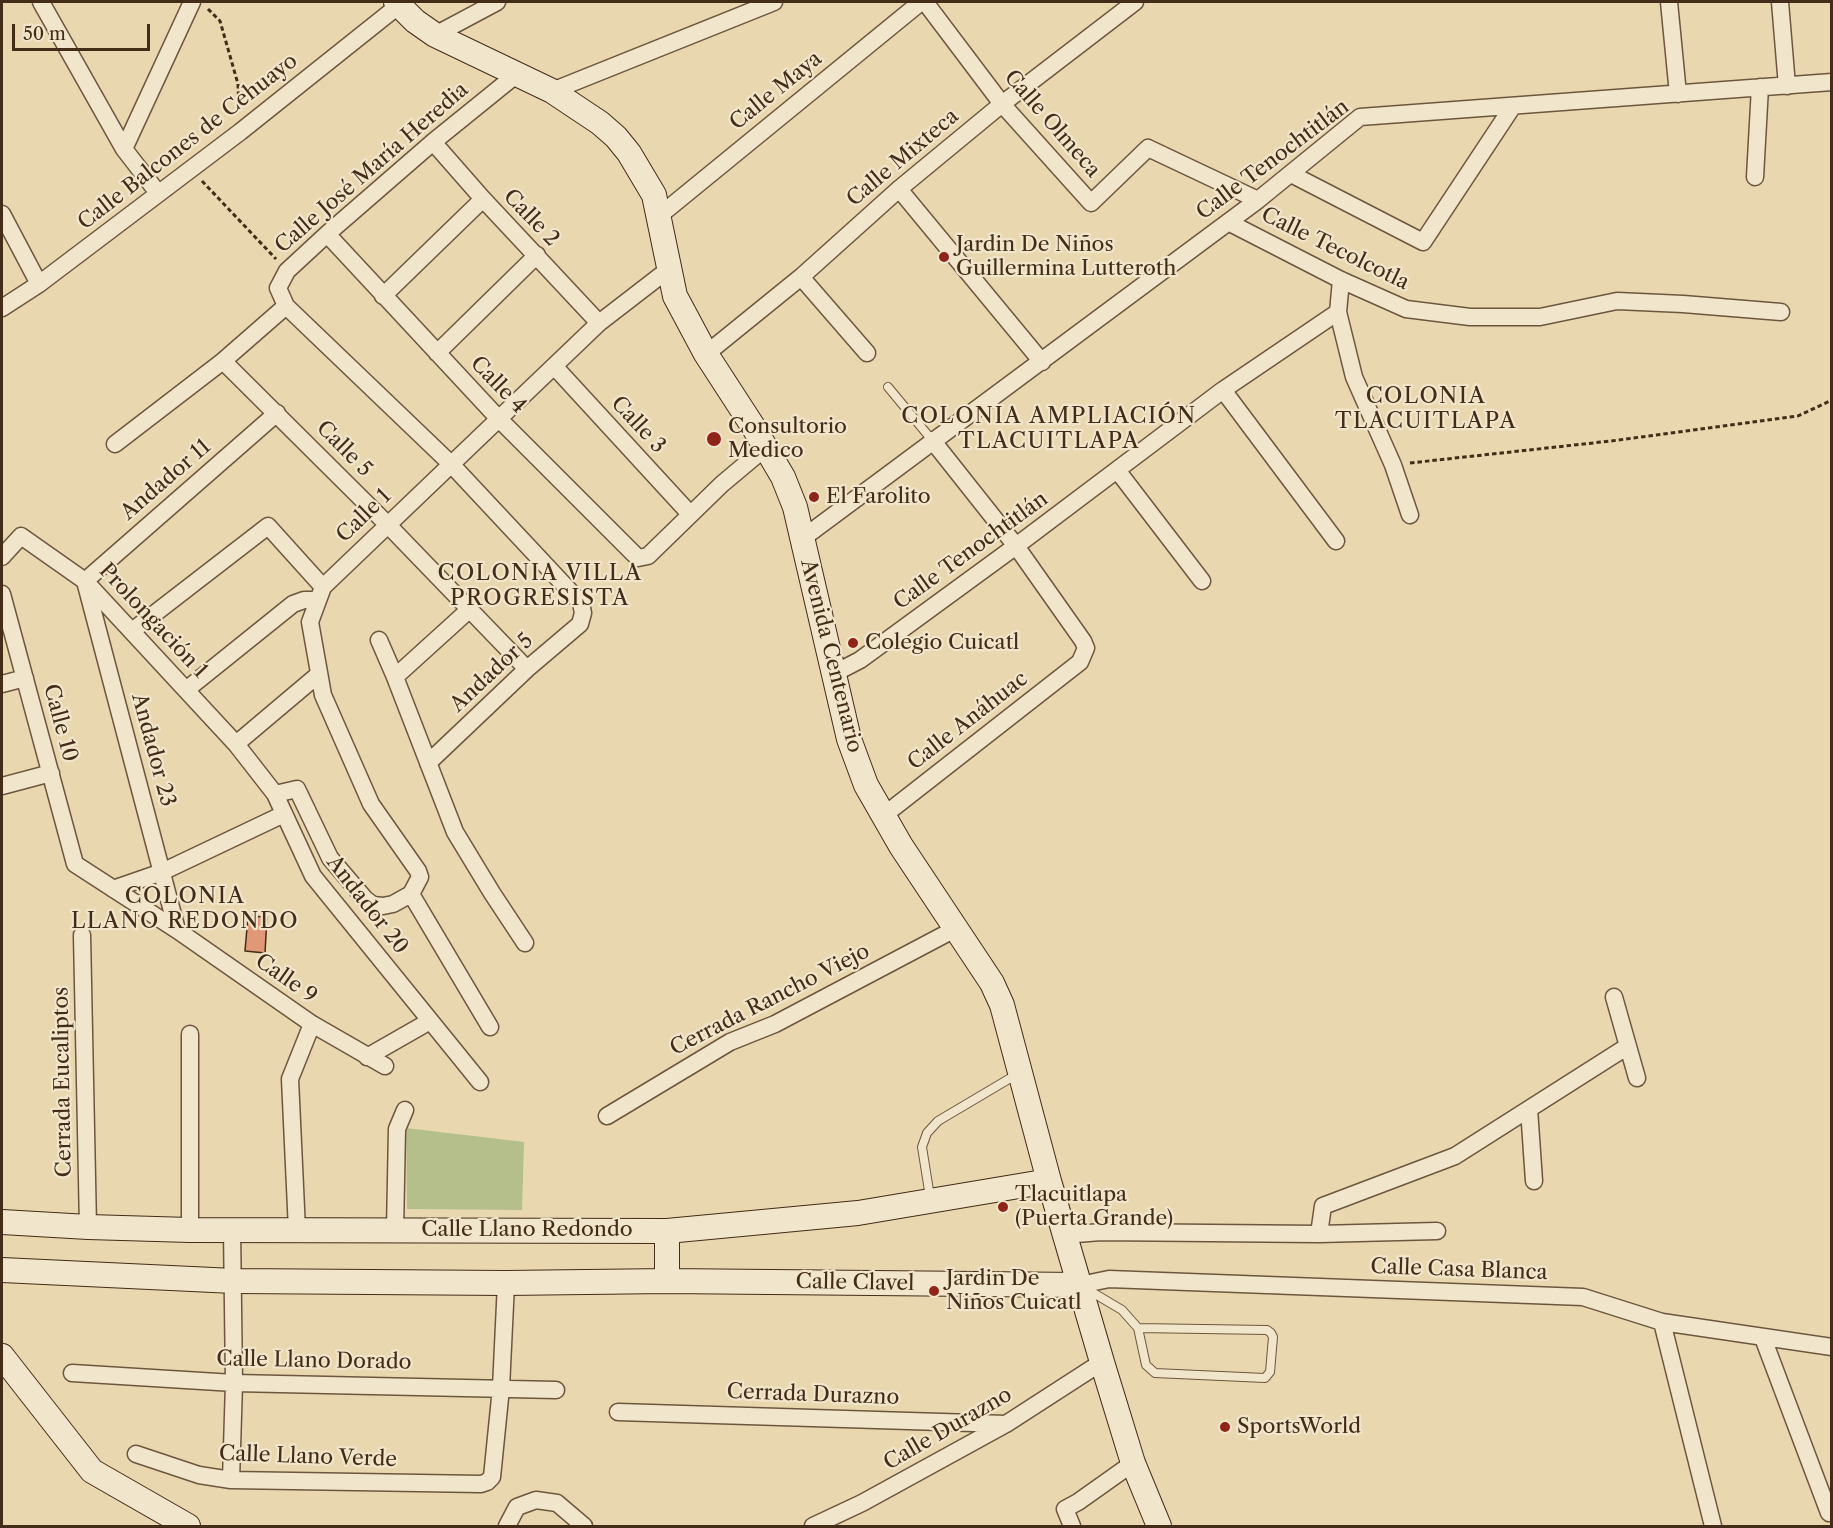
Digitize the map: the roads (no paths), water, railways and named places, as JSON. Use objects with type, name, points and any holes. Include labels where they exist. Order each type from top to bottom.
[{"type":"street","points":[[41,2],[124,149],[158,193]]},
{"type":"street","points":[[435,35],[497,2]]},
{"type":"street","points":[[552,92],[774,2]]},
{"type":"street","name":"Calle Olmeca","points":[[923,2],[1002,104],[1091,203],[1149,148],[1258,200]]},
{"type":"street","name":"Calle Maya","points":[[659,216],[923,2]]},
{"type":"street","name":"Calle Mixteca","points":[[706,354],[801,277],[899,189],[1002,104],[1135,2]]},
{"type":"street","points":[[1669,2],[1678,94]]},
{"type":"street","points":[[1780,2],[1787,86]]},
{"type":"street","name":"Avenida Centenario","points":[[397,4],[435,35],[552,92],[600,123],[616,137],[644,176],[654,195],[675,296],[706,354],[783,477],[803,537],[833,674],[852,747],[867,785],[901,846],[992,983],[1002,1005],[1049,1182],[1102,1362],[1133,1463],[1159,1527]]},
{"type":"street","name":"Calle Balcones de Cehuayo","points":[[2,308],[39,284],[240,132],[397,4]]},
{"type":"street","points":[[124,149],[200,5]]},
{"type":"street","name":"Calle José María Heredia","points":[[286,306],[278,288],[287,271],[433,142],[517,74]]},
{"type":"street","name":"Calle Tenochtitlán","points":[[803,537],[1258,200],[1360,117],[1832,82]]},
{"type":"street","points":[[1755,177],[1760,87]]},
{"type":"street","points":[[1291,174],[1423,242],[1512,106]]},
{"type":"street","name":"Calle 2","points":[[433,142],[599,323]]},
{"type":"street","points":[[899,189],[1042,362]]},
{"type":"street","points":[[383,296],[483,199]]},
{"type":"street","points":[[2,214],[39,284]]},
{"type":"street","name":"Calle Tecolcotla","points":[[1228,222],[1341,280],[1406,309],[1470,317],[1540,317],[1617,301],[1781,312]]},
{"type":"street","name":"Calle 4","points":[[327,234],[499,419],[638,558],[643,559],[648,556],[690,514]]},
{"type":"street","points":[[437,353],[537,255]]},
{"type":"street","name":"Calle 1","points":[[321,593],[388,525],[599,323],[669,269]]},
{"type":"street","points":[[801,277],[867,353]]},
{"type":"street","points":[[1341,280],[1338,312],[1354,377],[1393,465],[1410,515]]},
{"type":"street","points":[[115,444],[223,361],[286,306],[451,464]]},
{"type":"street","name":"Calle Tenochtitlán","points":[[833,674],[860,660],[1223,390],[1338,312]]},
{"type":"street","name":"Calle 5","points":[[223,361],[388,525],[528,669]]},
{"type":"street","name":"Calle 3","points":[[554,366],[690,514]]},
{"type":"street","points":[[1223,390],[1336,540]]},
{"type":"street","name":"Andador 11","points":[[86,581],[277,414]]},
{"type":"street","points":[[932,440],[1016,546]]},
{"type":"street","points":[[690,514],[765,448]]},
{"type":"street","name":"Andador 5","points":[[428,763],[528,669],[580,624],[583,613],[581,603],[451,464]]},
{"type":"street","points":[[1117,470],[1202,581]]},
{"type":"street","points":[[132,631],[268,526],[321,593]]},
{"type":"street","name":"Prolongación 1","points":[[2,556],[21,536],[86,581],[236,744]]},
{"type":"street","name":"Calle Anáhuac","points":[[883,816],[1080,662],[1086,648],[1083,640],[1016,546]]},
{"type":"street","name":"Andador 23","points":[[86,581],[177,930]]},
{"type":"street","points":[[275,794],[297,789],[330,858],[373,904],[383,906],[393,904],[411,894],[420,878],[418,871],[371,804],[323,695],[310,622],[321,593]]},
{"type":"street","points":[[186,690],[293,604],[321,593]]},
{"type":"street","name":"Calle 10","points":[[2,594],[75,864]]},
{"type":"street","points":[[395,677],[470,609]]},
{"type":"street","points":[[379,640],[455,832],[525,943]]},
{"type":"street","points":[[236,744],[319,674]]},
{"type":"street","points":[[2,684],[25,678]]},
{"type":"street","name":"Andador 20","points":[[236,744],[275,794],[313,876],[480,1082]]},
{"type":"street","points":[[2,786],[51,773]]},
{"type":"street","points":[[113,889],[162,872],[284,814]]},
{"type":"street","name":"Calle 9","points":[[75,864],[177,930],[312,1024],[385,1066]]},
{"type":"street","points":[[411,894],[490,1027]]},
{"type":"street","name":"Cerrada Rancho Viejo","points":[[607,1116],[730,1042],[774,1024],[955,929]]},
{"type":"street","name":"Cerrada Eucaliptos","points":[[82,935],[88,1227]]},
{"type":"street","points":[[1614,998],[1637,1078]]},
{"type":"street","points":[[367,1057],[430,1021]]},
{"type":"street","points":[[297,1230],[290,1079],[312,1024]]},
{"type":"street","points":[[190,1034],[190,1230]]},
{"type":"street","points":[[1319,1234],[1323,1206],[1455,1156],[1628,1046]]},
{"type":"street","points":[[1528,1109],[1534,1181]]},
{"type":"street","points":[[395,1230],[397,1129],[405,1110]]},
{"type":"street","name":"Calle Llano Redondo","points":[[2,1222],[190,1230],[667,1231],[858,1213],[1049,1182]]},
{"type":"street","points":[[231,1480],[234,1383],[232,1230]]},
{"type":"street","points":[[2,1270],[234,1281],[506,1283],[667,1281],[667,1231]]},
{"type":"street","points":[[1064,1235],[1101,1232],[1319,1234],[1437,1231]]},
{"type":"street","name":"Calle Casa Blanca","points":[[1080,1285],[1109,1279],[1583,1297],[1662,1322],[1832,1347]]},
{"type":"street","name":"Calle Clavel","points":[[667,1281],[1080,1285]]},
{"type":"street","points":[[501,1388],[506,1283]]},
{"type":"street","points":[[1662,1322],[1713,1527]]},
{"type":"street","points":[[1763,1338],[1829,1513]]},
{"type":"street","points":[[2,1356],[92,1471],[188,1527]]},
{"type":"street","name":"Calle Durazno","points":[[813,1527],[862,1503],[1006,1424],[1102,1362]]},
{"type":"street","name":"Calle Llano Dorado","points":[[72,1373],[234,1383],[556,1390]]},
{"type":"street","name":"Calle Llano Verde","points":[[136,1454],[200,1475],[231,1480],[481,1484],[492,1477],[501,1388]]},
{"type":"street","name":"Cerrada Durazno","points":[[618,1412],[1006,1424]]},
{"type":"street","points":[[1072,1527],[1065,1509],[1133,1463]]},
{"type":"street","points":[[507,1527],[517,1507],[536,1500],[557,1503],[584,1527]]},
{"type":"lane","points":[[888,387],[932,440]]},
{"type":"lane","points":[[931,1201],[922,1147],[927,1134],[938,1121],[1021,1072]]},
{"type":"lane","points":[[1080,1285],[1122,1310],[1138,1328],[1146,1365],[1155,1373],[1265,1378],[1270,1372],[1273,1337],[1267,1330],[1138,1328]]},
{"type":"place","name":"Jardin De Niños Guillermina Lutteroth","points":[[944,257]]},
{"type":"place","name":"Consultorio Medico","points":[[714,439]]},
{"type":"place","name":"El Farolito","points":[[814,497]]},
{"type":"place","name":"Colegio Cuicatl","points":[[853,643]]},
{"type":"place","name":"Tlacuitlapa (Puerta Grande)","points":[[1003,1207]]},
{"type":"place","name":"Jardin De Niños Cuicatl","points":[[934,1291]]},
{"type":"place","name":"SportsWorld","points":[[1225,1427]]},
{"type":"district","name":"COLONIA TLACUITLAPA","points":[[1426,410]]},
{"type":"district","name":"COLONIA AMPLIACIÓN TLACUITLAPA","points":[[1049,430]]},
{"type":"district","name":"COLONIA VILLA PROGRESISTA","points":[[540,586]]},
{"type":"district","name":"COLONIA LLANO REDONDO","points":[[185,910]]}]
